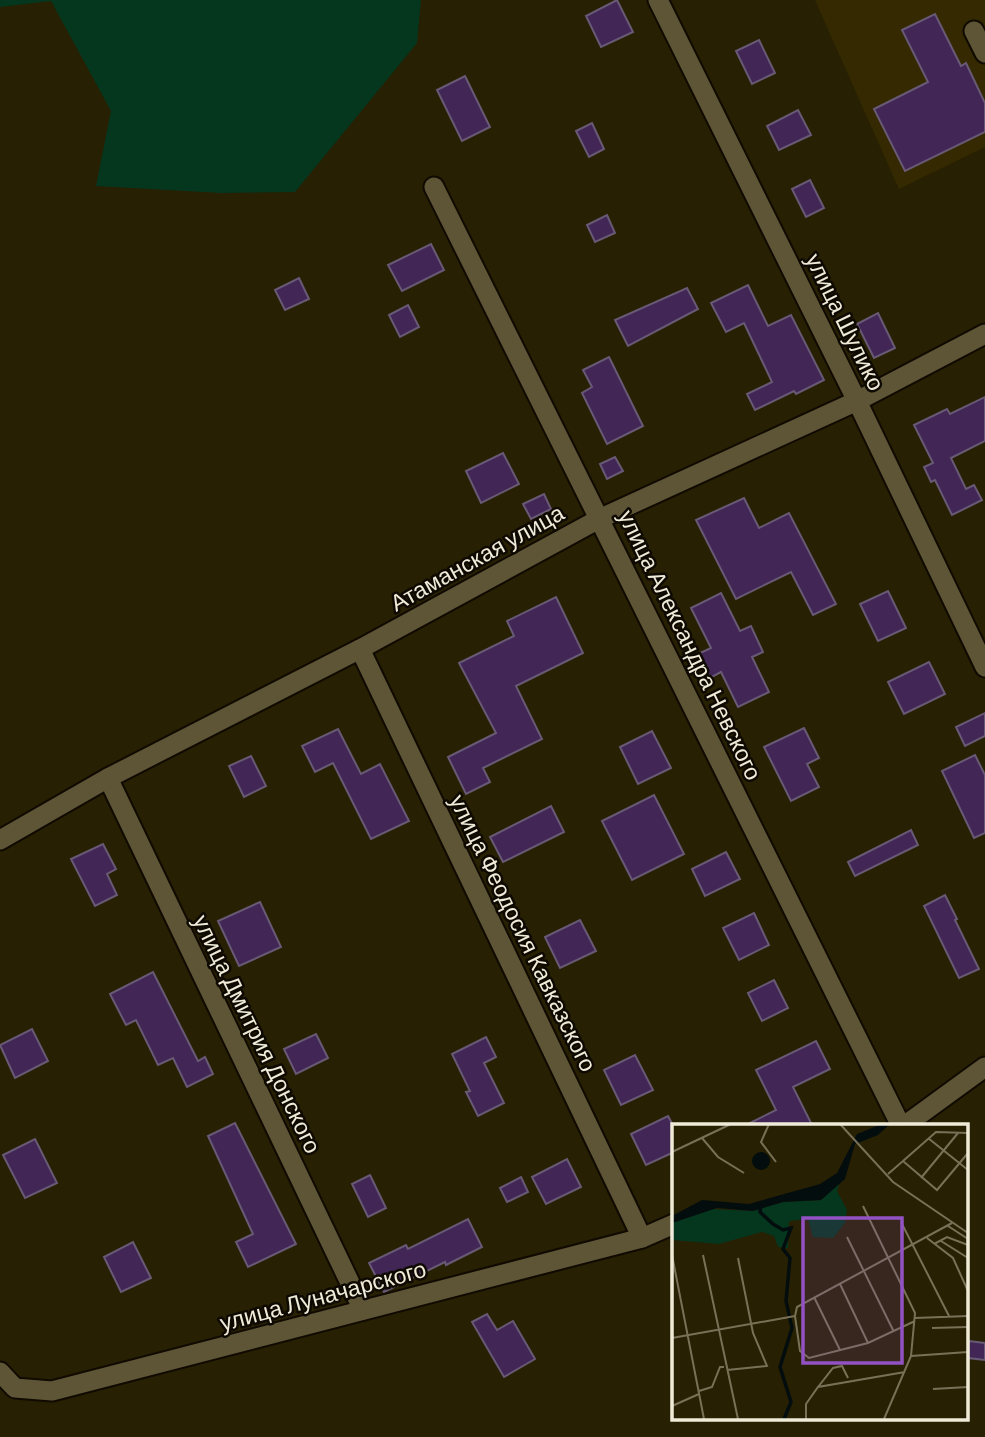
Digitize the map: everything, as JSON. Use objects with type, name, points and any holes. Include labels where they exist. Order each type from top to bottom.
[{"type":"street","name":"улица Шулико","points":[[658,0],[858,401],[985,667]]},
{"type":"street","points":[[974,31],[985,53]]},
{"type":"street","name":"улица Александра Невского","points":[[434,187],[902,1124]]},
{"type":"street","name":"Атаманская улица","points":[[0,840],[108,778],[360,649],[599,519],[858,401],[985,334]]},
{"type":"street","name":"улица Феодосия Кавказского","points":[[360,649],[642,1238]]},
{"type":"street","name":"улица Дмитрия Донского","points":[[108,778],[363,1310]]},
{"type":"street","points":[[903,1124],[985,1067]]},
{"type":"street","name":"улица Луначарского","points":[[0,1372],[15,1388],[52,1391],[642,1238],[672,1225]]},
{"type":"shaded area","points":[[815,0],[985,0],[985,147],[899,189]]},
{"type":"green space","points":[[0,0],[421,0],[417,43],[295,192],[221,193],[96,186],[111,111],[51,1],[0,7]]},
{"type":"building","points":[[617,0],[633,32],[601,47],[586,16]]},
{"type":"building","points":[[935,14],[961,66],[966,63],[985,103],[985,132],[905,171],[874,109],[928,82],[902,30]]},
{"type":"building","points":[[759,40],[775,73],[752,84],[736,51]]},
{"type":"building","points":[[465,76],[490,127],[462,141],[437,90]]},
{"type":"building","points":[[798,110],[811,135],[779,150],[767,126]]},
{"type":"building","points":[[592,123],[604,149],[589,157],[576,131]]},
{"type":"building","points":[[810,180],[824,208],[806,217],[792,189]]},
{"type":"building","points":[[607,215],[615,233],[595,242],[587,225]]},
{"type":"building","points":[[431,244],[444,270],[402,291],[388,265]]},
{"type":"building","points":[[299,278],[309,299],[285,310],[275,290]]},
{"type":"building","points":[[748,285],[768,326],[791,315],[824,380],[755,410],[747,394],[772,382],[744,323],[726,332],[711,303]]},
{"type":"building","points":[[687,288],[698,309],[628,346],[615,320]]},
{"type":"building","points":[[408,305],[419,327],[400,337],[389,315]]},
{"type":"building","points":[[878,313],[895,348],[874,358],[857,324]]},
{"type":"building","points":[[609,357],[643,426],[607,444],[582,393],[592,387],[583,370]]},
{"type":"building","points":[[985,397],[985,441],[951,458],[966,489],[974,485],[982,500],[952,515],[935,480],[931,482],[924,467],[933,463],[914,425],[947,409],[950,414]]},
{"type":"building","points":[[503,453],[519,484],[481,503],[466,471]]},
{"type":"building","points":[[615,457],[623,471],[607,479],[600,464]]},
{"type":"building","points":[[544,494],[551,509],[531,519],[523,504]]},
{"type":"building","points":[[744,498],[759,528],[789,513],[836,604],[813,615],[791,572],[736,599],[696,520]]},
{"type":"building","points":[[888,591],[906,628],[878,641],[860,604]]},
{"type":"building","points":[[721,593],[740,631],[751,626],[763,652],[752,657],[769,692],[738,707],[721,672],[710,678],[698,654],[711,648],[691,608]]},
{"type":"building","points":[[556,597],[583,653],[516,686],[542,739],[483,768],[490,782],[466,794],[448,757],[496,733],[459,663],[514,636],[507,621]]},
{"type":"building","points":[[929,662],[945,694],[904,714],[888,682]]},
{"type":"building","points":[[985,713],[985,736],[965,746],[956,727]]},
{"type":"building","points":[[804,728],[819,758],[807,764],[819,787],[791,801],[764,747]]},
{"type":"building","points":[[338,729],[361,774],[380,764],[409,821],[371,839],[333,763],[315,772],[302,746]]},
{"type":"building","points":[[652,731],[671,768],[638,784],[620,747]]},
{"type":"building","points":[[975,755],[985,775],[985,833],[974,838],[942,771]]},
{"type":"building","points":[[251,756],[266,786],[244,797],[229,766]]},
{"type":"building","points":[[654,795],[684,854],[632,880],[602,821]]},
{"type":"building","points":[[551,806],[564,832],[503,862],[490,837]]},
{"type":"building","points":[[911,830],[918,845],[855,876],[848,862]]},
{"type":"building","points":[[103,844],[116,869],[107,874],[117,895],[95,906],[71,859]]},
{"type":"building","points":[[726,852],[740,879],[705,896],[692,869]]},
{"type":"building","points":[[945,895],[979,969],[959,978],[924,906]]},
{"type":"building","points":[[260,902],[281,947],[239,966],[218,921]]},
{"type":"building","points":[[754,913],[769,945],[739,960],[723,928]]},
{"type":"building","points":[[580,920],[596,951],[560,968],[545,937]]},
{"type":"building","points":[[153,972],[198,1061],[205,1057],[213,1074],[187,1087],[173,1058],[158,1065],[136,1020],[126,1025],[110,994]]},
{"type":"building","points":[[774,980],[788,1008],[762,1021],[748,993]]},
{"type":"building","points":[[32,1029],[48,1061],[15,1078],[0,1045]]},
{"type":"building","points":[[316,1034],[328,1058],[296,1074],[284,1049]]},
{"type":"building","points":[[486,1037],[496,1057],[484,1063],[504,1103],[478,1116],[466,1092],[470,1091],[452,1054]]},
{"type":"building","points":[[816,1041],[830,1069],[793,1087],[812,1124],[748,1124],[776,1110],[756,1070]]},
{"type":"building","points":[[635,1055],[653,1090],[621,1105],[604,1070]]},
{"type":"building","points":[[668,1116],[672,1124],[672,1153],[646,1165],[631,1134]]},
{"type":"building","points":[[235,1123],[296,1244],[248,1267],[236,1242],[253,1234],[208,1136]]},
{"type":"building","points":[[35,1139],[57,1183],[25,1198],[3,1155]]},
{"type":"building","points":[[567,1159],[581,1187],[546,1204],[532,1177]]},
{"type":"building","points":[[370,1175],[386,1208],[368,1217],[352,1184]]},
{"type":"building","points":[[521,1177],[528,1192],[507,1202],[500,1188]]},
{"type":"building","points":[[468,1219],[482,1247],[384,1292],[369,1263],[406,1245],[408,1249]]},
{"type":"building","points":[[133,1242],[151,1278],[121,1292],[104,1257]]},
{"type":"building","points":[[487,1314],[497,1330],[513,1321],[535,1359],[504,1377],[472,1322]]},
{"type":"building","points":[[969,1341],[985,1343],[985,1360],[968,1358]]}]
